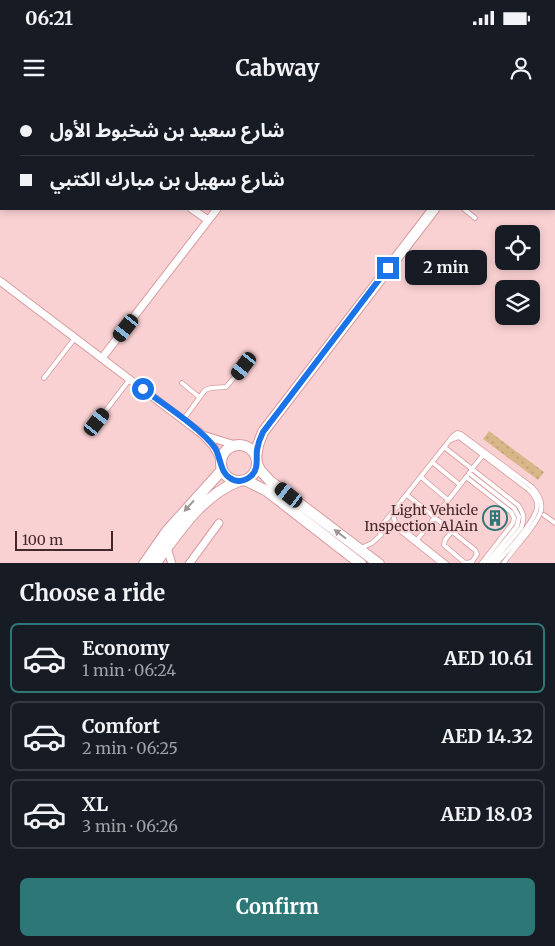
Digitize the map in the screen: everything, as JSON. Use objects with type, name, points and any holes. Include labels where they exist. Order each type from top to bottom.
[{"type":"street","points":[[193,210],[208,220]]},
{"type":"street","points":[[102,358],[215,210]]},
{"type":"street","points":[[156,563],[184,525],[210,498],[225,487],[253,474],[258,445],[263,432],[433,210]]},
{"type":"street","points":[[0,281],[203,435],[213,446],[229,478],[244,478],[267,491],[360,563]]},
{"type":"street","points":[[145,563],[167,531],[222,465],[226,450],[263,432]]},
{"type":"street","points":[[203,435],[250,449],[260,470],[270,481],[378,563]]},
{"type":"street","points":[[190,563],[219,523]]},
{"type":"street","points":[[167,548],[172,563]]},
{"type":"lane","points":[[465,210],[476,218]]},
{"type":"lane","points":[[44,378],[75,338]]},
{"type":"lane","points":[[183,420],[205,390],[211,388],[221,389],[230,385],[244,366],[244,362],[241,359]]},
{"type":"lane","points":[[97,422],[130,379]]},
{"type":"lane","points":[[182,383],[199,397]]},
{"type":"lane","points":[[379,529],[444,447],[454,438],[459,437],[532,487],[540,498],[544,515],[555,523]]},
{"type":"lane","points":[[444,447],[511,512],[514,518],[513,523],[482,563]]},
{"type":"lane","points":[[417,540],[484,454]]},
{"type":"lane","points":[[484,454],[529,490],[534,495],[538,504],[535,516],[497,563]]},
{"type":"lane","points":[[432,462],[460,485]]},
{"type":"lane","points":[[469,473],[514,508],[519,517],[517,526],[487,563]]},
{"type":"lane","points":[[469,473],[518,505],[524,517],[521,528],[492,563]]},
{"type":"lane","points":[[421,477],[448,500]]},
{"type":"lane","points":[[407,495],[452,531],[477,552],[472,562],[465,563],[444,545],[445,540],[452,531]]},
{"type":"lane","points":[[504,563],[539,518],[542,509]]},
{"type":"lane","points":[[393,512],[394,523],[446,563]]},
{"type":"lane","points":[[539,518],[544,515]]},
{"type":"lane","points":[[379,529],[386,524],[393,525],[441,563]]},
{"type":"lane","points":[[359,549],[375,541],[381,535],[379,529]]},
{"type":"path","points":[[234,449],[247,450],[251,454],[254,464],[244,478],[230,474],[224,464],[227,454],[234,449]]},
{"type":"shaded area","points":[[489,431],[544,472],[538,480],[483,439]]},
{"type":"place","name":"Light Vehicle Inspection AlAin","points":[[495,518]]},
{"type":"route","points":[[143,389],[208,440],[218,453],[225,475],[234,480],[245,480],[256,469],[258,445],[263,432],[388,268]]}]
